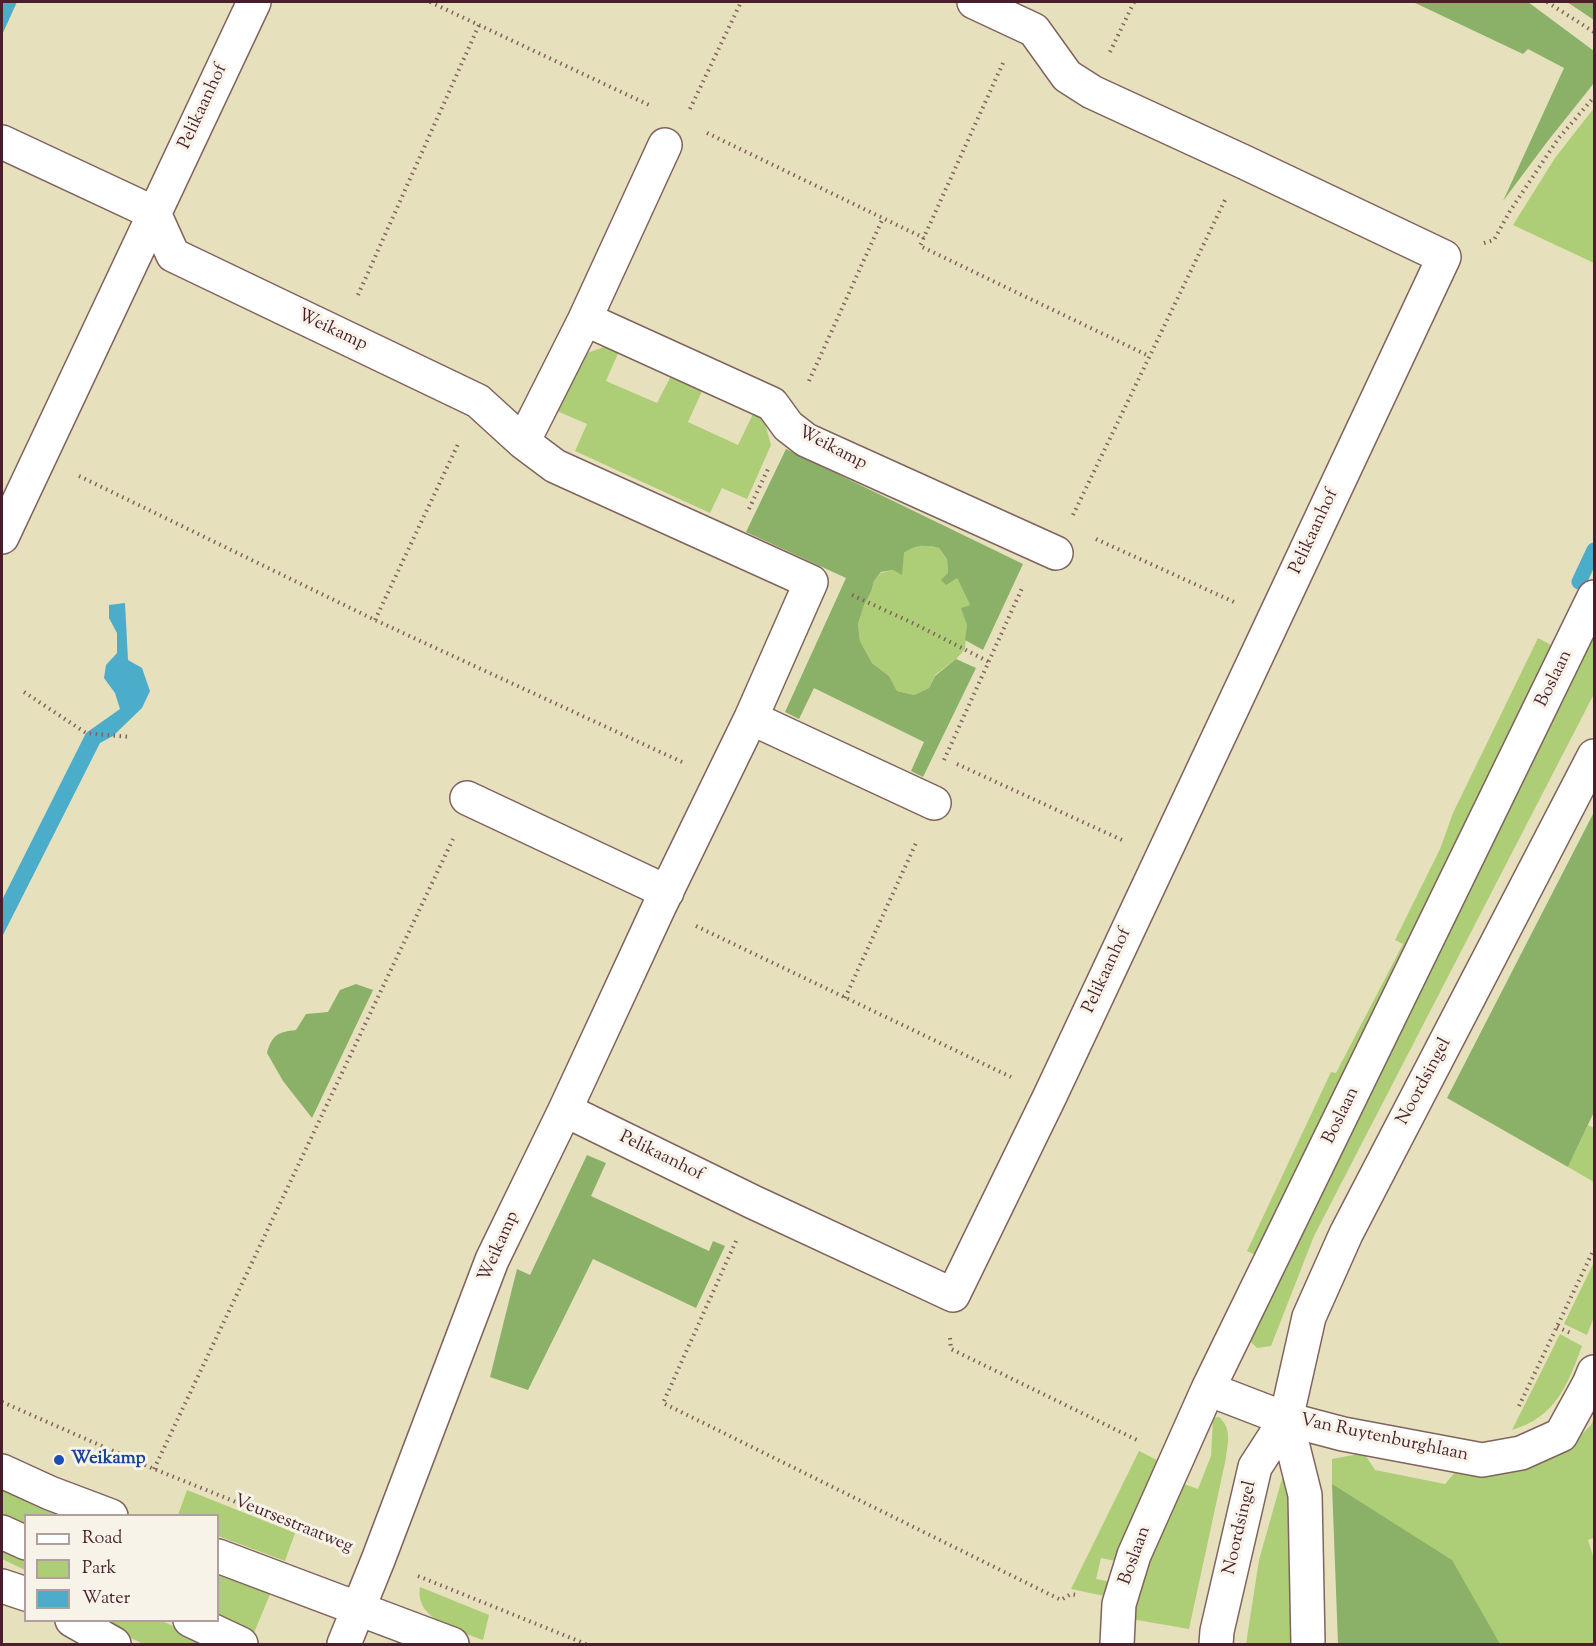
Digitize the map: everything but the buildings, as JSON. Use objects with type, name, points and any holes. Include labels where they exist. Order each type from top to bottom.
[{"type":"street","name":"Pelikaanhof","points":[[154,213],[254,2]]},
{"type":"street","points":[[974,2],[1034,30],[1067,76],[1092,92],[1444,257]]},
{"type":"street","points":[[2,142],[154,213],[2,537]]},
{"type":"street","points":[[523,442],[585,319],[664,144]]},
{"type":"street","name":"Weikamp","points":[[154,213],[173,255],[478,401],[523,442],[555,466],[811,582],[751,718],[492,1260],[344,1644]]},
{"type":"street","name":"Pelikaanhof","points":[[565,1110],[753,1202],[953,1295],[1050,1096],[1444,257]]},
{"type":"street","name":"Weikamp","points":[[585,319],[772,404],[788,426],[806,440],[1055,542]]},
{"type":"street","name":"Boslaan","points":[[1117,1644],[1119,1604],[1134,1555],[1170,1472],[1208,1389],[1594,597]]},
{"type":"street","points":[[751,718],[931,801]]},
{"type":"street","name":"Noordsingel","points":[[1216,1644],[1217,1631],[1255,1467],[1287,1419],[1309,1317],[1346,1234],[1594,756]]},
{"type":"street","points":[[469,799],[663,900]]},
{"type":"street","name":"Van Ruytenburghlaan","points":[[1208,1389],[1287,1419],[1343,1434],[1482,1460],[1521,1453],[1561,1435],[1594,1372]]},
{"type":"street","name":"Noordsingel","points":[[1287,1419],[1305,1495],[1308,1644]]},
{"type":"street","points":[[2,1472],[50,1493],[108,1514]]},
{"type":"street","points":[[2,1532],[24,1542]]},
{"type":"street","points":[[219,1556],[452,1644]]},
{"type":"street","points":[[2,1586],[24,1593]]},
{"type":"street","points":[[76,1622],[114,1644]]},
{"type":"street","points":[[194,1622],[241,1644]]},
{"type":"path","points":[[664,144],[678,119],[690,109],[741,2]]},
{"type":"path","points":[[1092,92],[1134,2]]},
{"type":"path","points":[[1547,2],[1594,32]]},
{"type":"path","points":[[1021,24],[920,246],[1149,356]]},
{"type":"path","points":[[340,335],[479,25]]},
{"type":"path","points":[[1444,257],[1494,240],[1510,211],[1558,140],[1594,97]]},
{"type":"path","points":[[845,998],[989,662],[1055,542],[1244,162]]},
{"type":"path","points":[[731,546],[883,218]]},
{"type":"path","points":[[375,620],[478,401]]},
{"type":"path","points":[[39,457],[375,620],[721,780]]},
{"type":"path","points":[[1055,542],[1273,620]]},
{"type":"path","points":[[811,582],[841,590],[989,662]]},
{"type":"path","points":[[24,692],[86,733],[130,737]]},
{"type":"path","points":[[955,763],[1161,858]]},
{"type":"path","points":[[154,1469],[469,799]]},
{"type":"path","points":[[663,900],[845,998],[1050,1096]]},
{"type":"path","points":[[753,1202],[663,1403],[1061,1600],[1071,1594],[1119,1604]]},
{"type":"path","points":[[1494,1457],[1594,1250]]},
{"type":"path","points":[[953,1295],[951,1349],[1150,1446],[1162,1454],[1170,1472]]},
{"type":"path","name":"Veursestraatweg","points":[[2,1402],[154,1469],[586,1644]]},
{"type":"green space","points":[[1413,2],[1528,2],[1594,51],[1594,83],[1503,201],[1564,68],[1528,49],[1523,54]]},
{"type":"green space","points":[[1567,2],[1594,2],[1594,20]]},
{"type":"green space","points":[[1594,108],[1594,263],[1513,225],[1555,158]]},
{"type":"green space","points":[[610,345],[620,349],[606,381],[657,403],[672,374],[703,389],[688,422],[738,445],[754,412],[763,416],[771,445],[747,499],[722,488],[710,513],[575,451],[587,424],[557,411],[584,354]]},
{"type":"green space","points":[[786,449],[1023,564],[983,650],[965,640],[967,625],[961,608],[970,605],[957,578],[946,585],[941,580],[948,573],[947,559],[939,548],[921,546],[909,550],[904,553],[902,575],[893,570],[881,572],[874,581],[858,624],[860,641],[872,663],[889,676],[897,691],[914,695],[929,688],[935,676],[956,659],[976,668],[923,777],[911,771],[924,742],[814,688],[799,719],[785,712],[846,578],[746,532]]},
{"type":"green space","points":[[925,545],[939,548],[947,559],[948,573],[957,578],[970,605],[962,608],[967,625],[965,649],[935,675],[929,688],[914,695],[897,691],[889,676],[872,663],[860,641],[858,624],[874,581],[881,573],[893,570],[909,549]]},
{"type":"green space","points":[[1594,618],[1594,694],[1314,1236],[1271,1346],[1257,1348],[1250,1341],[1256,1310]]},
{"type":"green space","points":[[1538,638],[1553,646],[1259,1257],[1247,1251],[1331,1072],[1336,1073],[1403,944],[1395,940],[1440,849],[1453,813]]},
{"type":"green space","points":[[1594,812],[1594,1112],[1568,1167],[1447,1098]]},
{"type":"green space","points":[[356,984],[373,990],[312,1118],[283,1081],[267,1053],[274,1038],[285,1032],[296,1030],[306,1014],[328,1012],[340,990]]},
{"type":"green space","points":[[1588,1125],[1594,1128],[1594,1182],[1568,1167]]},
{"type":"green space","points":[[587,1155],[606,1163],[591,1196],[709,1251],[713,1241],[725,1246],[696,1308],[593,1259],[528,1390],[490,1377],[517,1269],[530,1275]]},
{"type":"green space","points":[[1594,1262],[1594,1317],[1587,1335],[1564,1324]]},
{"type":"green space","points":[[1560,1334],[1582,1346],[1565,1386],[1550,1408],[1540,1417],[1512,1430]]},
{"type":"green space","points":[[1219,1417],[1227,1431],[1226,1458],[1189,1629],[1131,1619],[1143,1566],[1181,1483],[1198,1489],[1211,1456],[1213,1418]]},
{"type":"green space","points":[[1594,1418],[1594,1538],[1588,1540],[1594,1559],[1594,1644],[1500,1644],[1332,1484],[1332,1459],[1364,1453],[1375,1470],[1445,1484],[1457,1470],[1533,1467],[1568,1448],[1591,1425]]},
{"type":"green space","points":[[1139,1451],[1159,1461],[1116,1561],[1101,1558],[1096,1579],[1111,1582],[1109,1597],[1071,1589]]},
{"type":"green space","points":[[1283,1475],[1289,1476],[1295,1644],[1246,1644],[1259,1560]]},
{"type":"green space","points":[[2,1484],[82,1514],[24,1514],[24,1524],[2,1513]]},
{"type":"green space","points":[[1332,1484],[1452,1560],[1500,1644],[1338,1644]]},
{"type":"green space","points":[[187,1490],[295,1533],[285,1561],[219,1536],[219,1514],[178,1514]]},
{"type":"green space","points":[[4,1545],[24,1555],[24,1570],[2,1559]]},
{"type":"green space","points":[[219,1566],[273,1587],[254,1633],[219,1616]]},
{"type":"green space","points":[[420,1587],[489,1615],[483,1640],[451,1628],[431,1616],[424,1608],[420,1598]]},
{"type":"green space","points":[[100,1622],[164,1622],[212,1644],[143,1644]]},
{"type":"water","points":[[2,2],[17,2],[2,35]]},
{"type":"water","points":[[125,603],[128,660],[142,668],[150,691],[142,708],[113,736],[100,743],[2,937],[2,900],[86,733],[120,709],[115,693],[104,678],[106,665],[117,653],[117,633],[109,618],[109,605]]},
{"type":"waterway","points":[[1579,582],[1594,550]]},
{"type":"place","name":"Weikamp","points":[[59,1460]]}]
